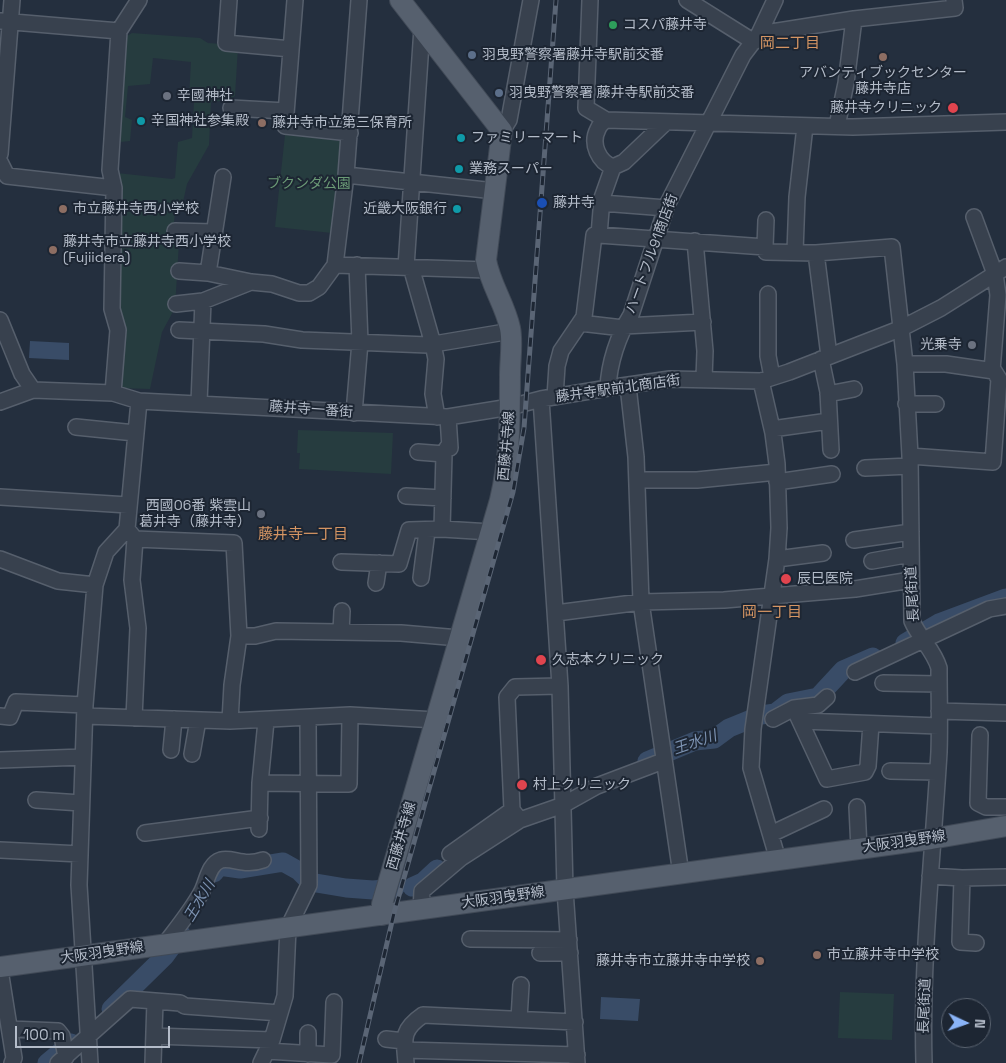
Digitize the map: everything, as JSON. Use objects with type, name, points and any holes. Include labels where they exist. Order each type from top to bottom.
[{"type":"main road","points":[[400,0],[502,131]]},
{"type":"main road","name":"西藤井寺線","points":[[382,915],[387,889],[507,471],[510,407],[510,331],[505,309],[488,270],[486,260],[502,131]]},
{"type":"main road","name":"大阪羽曳野線","points":[[0,969],[173,943],[931,839],[1000,827]]},
{"type":"street","points":[[0,154],[5,22],[12,0]]},
{"type":"street","points":[[113,392],[118,330],[112,309],[114,188],[110,170],[119,31],[139,0]]},
{"type":"street","points":[[229,0],[226,43],[291,49]]},
{"type":"street","points":[[295,0],[285,126],[350,132]]},
{"type":"street","points":[[179,271],[208,273],[251,282],[272,284],[299,293],[309,293],[319,287],[335,265],[350,132],[359,0]]},
{"type":"street","points":[[502,131],[509,120],[531,0]]},
{"type":"street","points":[[590,0],[586,108],[606,120],[805,126],[1006,122]]},
{"type":"street","points":[[687,0],[757,38],[912,6],[955,8],[954,0]]},
{"type":"street","name":"ハートフル91商店街","points":[[608,388],[608,374],[624,327],[631,315],[666,208],[707,123],[743,55],[757,38],[775,0]]},
{"type":"street","points":[[837,126],[846,83],[854,19]]},
{"type":"street","points":[[5,22],[119,31]]},
{"type":"street","points":[[421,578],[443,498],[444,454],[447,448],[450,448],[443,417],[433,394],[436,359],[433,344],[409,267],[411,182],[422,28]]},
{"type":"street","points":[[231,108],[286,111]]},
{"type":"street","points":[[606,120],[597,130],[597,148],[599,159],[613,167],[624,162],[665,123]]},
{"type":"street","points":[[795,252],[797,197],[805,126]]},
{"type":"street","points":[[0,162],[7,176],[114,188]]},
{"type":"street","points":[[600,234],[602,203],[613,167]]},
{"type":"street","points":[[346,175],[495,192]]},
{"type":"street","points":[[208,273],[223,177]]},
{"type":"street","points":[[602,203],[666,208]]},
{"type":"street","points":[[977,217],[1000,270],[998,296],[1001,336],[992,371]]},
{"type":"street","points":[[766,220],[766,252],[816,253],[831,450]]},
{"type":"street","points":[[175,230],[213,232]]},
{"type":"street","points":[[386,1039],[405,1051],[577,1059],[565,890],[560,686],[547,398],[561,351],[584,317],[594,235],[765,247]]},
{"type":"street","points":[[695,241],[703,322],[704,380]]},
{"type":"street","name":"長尾街道","points":[[816,253],[892,247],[905,364],[910,461],[912,621],[920,637],[936,659],[939,684],[937,772],[931,839],[924,1063]]},
{"type":"street","points":[[335,265],[488,270]]},
{"type":"street","points":[[354,413],[360,342],[357,265]]},
{"type":"street","points":[[766,379],[902,328],[941,308],[1000,270]]},
{"type":"street","points":[[176,304],[203,302],[251,282]]},
{"type":"street","points":[[768,294],[766,379],[777,477],[777,558],[754,717],[751,768],[778,860]]},
{"type":"street","points":[[199,403],[203,302]]},
{"type":"street","points":[[0,320],[7,355],[33,390],[0,402]]},
{"type":"street","points":[[580,323],[624,327],[703,322]]},
{"type":"street","points":[[179,330],[360,342],[433,344],[510,331]]},
{"type":"street","points":[[865,468],[910,461],[993,462],[1002,417],[999,379],[992,371],[946,364],[905,364]]},
{"type":"street","name":"藤井寺駅前北商店街","points":[[510,407],[547,398],[670,379],[766,379]]},
{"type":"street","points":[[628,386],[637,480],[641,602],[681,874]]},
{"type":"street","name":"藤井寺一番街","points":[[33,390],[113,392],[139,401],[443,417],[510,407]]},
{"type":"street","points":[[828,394],[854,390]]},
{"type":"street","points":[[134,718],[138,628],[132,580],[128,506],[139,401]]},
{"type":"street","points":[[906,404],[936,404]]},
{"type":"street","points":[[772,429],[829,421]]},
{"type":"street","points":[[76,427],[135,433]]},
{"type":"street","points":[[418,452],[444,454]]},
{"type":"street","points":[[637,480],[697,480],[832,474]]},
{"type":"street","points":[[406,496],[443,498]]},
{"type":"street","points":[[0,497],[128,506]]},
{"type":"street","points":[[341,562],[399,564],[409,530],[491,532]]},
{"type":"street","points":[[854,540],[911,532]]},
{"type":"street","points":[[90,1063],[82,956],[80,854],[85,711],[95,585],[106,552],[131,534],[234,544],[239,636],[232,685],[230,721]]},
{"type":"street","points":[[777,558],[822,553]]},
{"type":"street","points":[[872,561],[911,554]]},
{"type":"street","points":[[0,559],[58,581],[95,585]]},
{"type":"street","points":[[376,583],[379,563]]},
{"type":"street","points":[[556,613],[641,602],[702,601],[856,589],[911,580]]},
{"type":"street","points":[[855,672],[920,637],[989,609],[1006,606]]},
{"type":"street","points":[[341,632],[342,611]]},
{"type":"street","points":[[239,636],[255,636],[276,631],[401,633],[459,638]]},
{"type":"street","points":[[883,683],[939,684]]},
{"type":"street","points":[[516,815],[507,697],[515,687],[560,686]]},
{"type":"street","points":[[798,715],[827,698]]},
{"type":"street","points":[[0,716],[10,717],[16,702],[134,718],[266,721],[350,715],[436,720]]},
{"type":"street","points":[[939,711],[1006,713]]},
{"type":"street","points":[[260,783],[349,784],[350,715]]},
{"type":"street","points":[[798,715],[827,779],[865,772],[868,766],[871,724]]},
{"type":"street","points":[[773,719],[798,715],[871,724],[939,726]]},
{"type":"street","points":[[267,1052],[285,996],[288,928],[310,881],[307,784],[308,718]]},
{"type":"street","points":[[171,750],[174,719]]},
{"type":"street","points":[[192,754],[198,720]]},
{"type":"street","points":[[145,833],[260,824],[260,783],[266,721]]},
{"type":"street","points":[[980,734],[978,803],[998,807],[1000,827]]},
{"type":"street","points":[[0,764],[84,757]]},
{"type":"street","points":[[450,854],[516,815],[563,805],[597,786],[663,761]]},
{"type":"street","points":[[890,771],[937,772]]},
{"type":"street","points":[[36,800],[81,803]]},
{"type":"street","points":[[857,807],[859,849]]},
{"type":"street","points":[[771,834],[824,809]]},
{"type":"street","points":[[421,910],[422,891],[516,815]]},
{"type":"street","points":[[0,850],[80,854]]},
{"type":"street","points":[[173,943],[202,892],[212,868],[218,861],[224,860],[252,864],[263,860]]},
{"type":"street","points":[[930,876],[1006,878]]},
{"type":"street","points":[[962,878],[960,942],[976,943]]},
{"type":"street","points":[[470,939],[569,947]]},
{"type":"street","points":[[540,953],[569,947]]},
{"type":"street","points":[[0,969],[10,1029],[6,1047],[14,1058],[12,1063]]},
{"type":"street","points":[[519,1019],[521,985]]},
{"type":"street","points":[[62,1060],[88,1031],[130,999],[280,1014]]},
{"type":"street","points":[[153,1063],[155,1001]]},
{"type":"street","points":[[154,1036],[267,1052],[332,1055],[334,1002]]},
{"type":"street","points":[[405,1051],[410,1025],[423,1015],[575,1022]]},
{"type":"street","points":[[10,1029],[58,1032],[62,1036],[62,1060]]},
{"type":"street","points":[[308,1033],[308,1054]]},
{"type":"green space","points":[[132,33],[200,38],[208,43],[235,45],[238,47],[235,96],[229,100],[211,102],[209,145],[187,184],[183,202],[176,203],[173,232],[179,242],[175,308],[162,332],[150,389],[119,388],[115,172],[125,37]],"holes":[[[153,58],[191,62],[189,98],[194,102],[192,138],[178,142],[175,178],[117,173],[120,142],[130,141],[132,120],[125,117],[128,86],[150,84]]]},
{"type":"green space","name":"ブクンダ公園","points":[[285,135],[342,141],[332,233],[275,227]]},
{"type":"green space","points":[[298,430],[393,433],[391,474],[299,469],[300,453],[297,453]]},
{"type":"green space","points":[[840,992],[894,994],[892,1040],[838,1038]]},
{"type":"water","points":[[30,341],[69,343],[69,360],[29,358]]},
{"type":"water","points":[[601,997],[640,999],[638,1021],[600,1019]]},
{"type":"waterway","name":"王水川","points":[[905,643],[939,623],[1006,598]]},
{"type":"waterway","name":"王水川","points":[[647,761],[695,741],[714,739],[729,728],[761,715],[775,713],[788,703],[818,697],[843,670],[873,657]]},
{"type":"waterway","name":"王水川","points":[[214,873],[219,866],[240,869],[283,862],[299,871],[310,882],[373,890],[395,888]]},
{"type":"waterway","name":"王水川","points":[[412,887],[423,882],[437,869]]},
{"type":"waterway","name":"王水川","points":[[111,1009],[165,956],[181,934]]},
{"type":"waterway","name":"王水川","points":[[47,1063],[71,1043]]},
{"type":"railway","points":[[359,1063],[394,913],[513,492],[524,428],[556,0]]},
{"type":"place","name":"コスパ藤井寺","points":[[613,25]]},
{"type":"place","name":"羽曳野警察署藤井寺駅前交番","points":[[472,55]]},
{"type":"place","name":"アバンティブックセンター 藤井寺店","points":[[883,57]]},
{"type":"place","name":"羽曳野警察署 藤井寺駅前交番","points":[[499,93]]},
{"type":"place","name":"辛國神社","points":[[167,96]]},
{"type":"place","name":"藤井寺クリニック","points":[[953,108]]},
{"type":"place","name":"辛国神社参集殿","points":[[141,121]]},
{"type":"place","name":"藤井寺市立第三保育所","points":[[262,123]]},
{"type":"place","name":"ファミリーマート","points":[[461,138]]},
{"type":"place","name":"業務スーパー","points":[[459,169]]},
{"type":"place","name":"藤井寺","points":[[542,203]]},
{"type":"place","name":"市立藤井寺西小学校","points":[[63,209]]},
{"type":"place","name":"近畿大阪銀行","points":[[457,209]]},
{"type":"place","name":"藤井寺市立藤井寺西小学校 (Fujiidera)","points":[[53,250]]},
{"type":"place","name":"光乗寺","points":[[972,345]]},
{"type":"place","name":"西國06番 紫雲山 葛井寺（藤井寺）","points":[[261,514]]},
{"type":"place","name":"辰巳医院","points":[[786,579]]},
{"type":"place","name":"久志本クリニック","points":[[541,660]]},
{"type":"place","name":"村上クリニック","points":[[522,785]]},
{"type":"place","name":"市立藤井寺中学校","points":[[817,955]]},
{"type":"place","name":"藤井寺市立藤井寺中学校","points":[[760,961]]},
{"type":"district","name":"岡二丁目","points":[[790,44]]},
{"type":"district","name":"藤井寺一丁目","points":[[303,535]]},
{"type":"district","name":"岡一丁目","points":[[772,613]]}]
